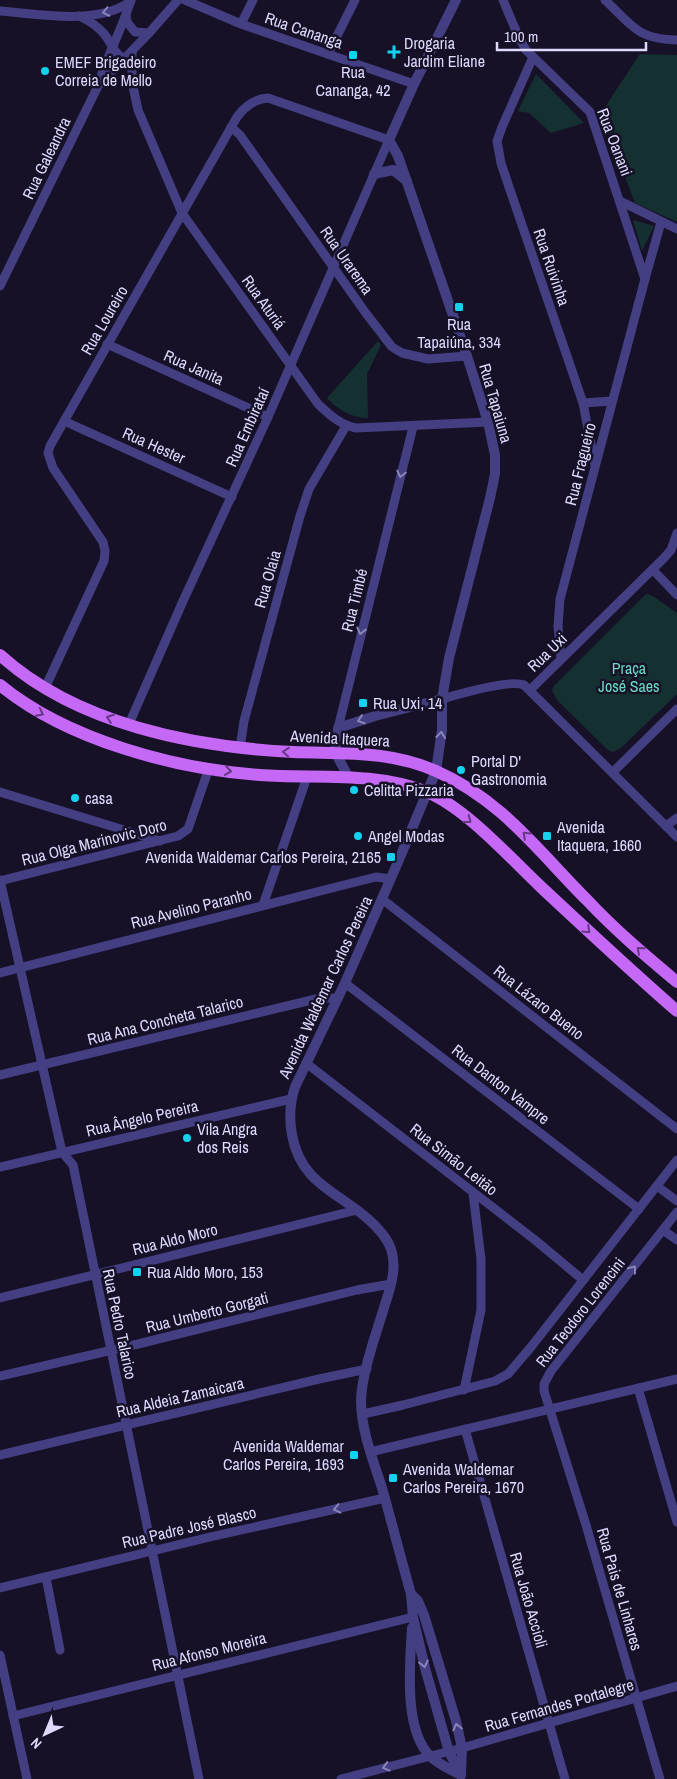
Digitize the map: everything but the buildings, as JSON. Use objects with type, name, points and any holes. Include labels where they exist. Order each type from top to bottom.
[{"type":"main road","name":"Avenida Itaquera","points":[[0,655],[29,678],[72,702],[129,724],[194,742],[295,752],[382,755],[406,760],[436,771],[469,789],[508,817],[602,915],[677,982]]},
{"type":"main road","points":[[0,685],[34,709],[60,723],[125,750],[209,768],[259,775],[384,781],[428,793],[482,830],[609,951],[677,1011]]},
{"type":"street","points":[[98,86],[131,0]]},
{"type":"street","points":[[0,11],[79,16],[114,11],[131,0]]},
{"type":"street","name":"Rua Galeandra","points":[[0,286],[98,86],[149,34],[178,0]]},
{"type":"street","name":"Rua Cananga","points":[[184,0],[241,24],[414,84]]},
{"type":"street","points":[[241,24],[253,0]]},
{"type":"street","points":[[328,54],[356,0]]},
{"type":"street","points":[[389,140],[414,84],[456,0]]},
{"type":"street","name":"Rua Oanani","points":[[503,0],[526,50],[590,112],[620,202],[677,229]]},
{"type":"street","points":[[609,1],[626,21],[644,35],[677,40]]},
{"type":"street","points":[[126,15],[130,28],[136,32],[149,34]]},
{"type":"street","points":[[79,16],[99,28],[117,54],[125,59]]},
{"type":"street","name":"Rua Aturiá","points":[[132,51],[132,82],[138,110],[182,214],[291,365],[303,385],[318,404],[346,426]]},
{"type":"street","name":"Rua Ruivinha","points":[[533,56],[497,141],[501,163],[583,403],[596,467]]},
{"type":"street","name":"Rua Loureiro","points":[[45,688],[104,561],[105,551],[103,542],[52,468],[48,453],[50,446],[231,127],[243,109],[252,102],[268,98],[389,140]]},
{"type":"street","name":"Rua Urarema","points":[[231,127],[240,135],[364,312],[392,347],[402,353],[428,359],[467,356]]},
{"type":"street","name":"Rua Embirataí","points":[[129,724],[183,601],[268,417],[389,140]]},
{"type":"street","name":"Rua Tapaiuna","points":[[389,140],[398,156],[467,356],[488,422],[495,455],[495,474],[490,498],[449,658],[442,699],[442,730],[436,771]]},
{"type":"street","points":[[374,174],[392,170],[407,181]]},
{"type":"street","points":[[620,202],[645,279]]},
{"type":"street","name":"Rua Fragueiro","points":[[561,659],[558,626],[560,599],[612,400],[662,222]]},
{"type":"street","name":"Rua Janita","points":[[107,344],[268,417]]},
{"type":"street","points":[[583,403],[612,400]]},
{"type":"street","name":"Rua Hester","points":[[64,421],[232,497]]},
{"type":"street","points":[[346,426],[362,428],[488,422]]},
{"type":"street","name":"Rua Olaia","points":[[240,748],[244,721],[300,516],[309,489],[346,426]]},
{"type":"street","name":"Rua Timbé","points":[[334,752],[338,728],[412,426]]},
{"type":"street","name":"Rua Uxi","points":[[338,728],[374,716],[470,691],[519,683],[530,690],[653,570],[671,550],[677,533]]},
{"type":"street","points":[[653,570],[677,595]]},
{"type":"street","points":[[530,690],[677,837]]},
{"type":"street","points":[[612,772],[677,709]]},
{"type":"street","points":[[334,752],[349,778]]},
{"type":"street","name":"Rua Olga Marinovic Doro","points":[[0,880],[178,836],[188,829],[209,768]]},
{"type":"street","name":"Avenida Waldemar Carlos Pereira","points":[[430,1756],[421,1741],[410,1703],[409,1675],[413,1617],[411,1594],[385,1498],[370,1452],[363,1414],[362,1391],[394,1269],[391,1248],[378,1229],[357,1210],[314,1179],[300,1162],[294,1149],[291,1131],[291,1098],[382,900],[436,771]]},
{"type":"street","points":[[263,905],[307,777]]},
{"type":"street","points":[[0,792],[161,841]]},
{"type":"street","points":[[666,826],[677,818]]},
{"type":"street","name":"Rua Avelino Paranho","points":[[0,973],[263,905],[376,878],[391,878]]},
{"type":"street","name":"Rua Pedro Talarico","points":[[0,880],[62,1152],[73,1165],[94,1275],[199,1779]]},
{"type":"street","name":"Rua Lázaro Bueno","points":[[382,900],[677,1129]]},
{"type":"street","name":"Rua Danton Vampre","points":[[345,983],[638,1209]]},
{"type":"street","name":"Rua Ana Concheta Talarico","points":[[0,1075],[320,998],[337,998]]},
{"type":"street","name":"Rua Simão Leitão","points":[[306,1063],[583,1280]]},
{"type":"street","name":"Rua Ângelo Pereira","points":[[0,1167],[291,1098]]},
{"type":"street","name":"Rua Teodoro Lorencini","points":[[363,1414],[464,1390],[495,1381],[508,1374],[677,1160]]},
{"type":"street","points":[[657,1186],[677,1201]]},
{"type":"street","points":[[464,1390],[482,1303],[481,1259],[473,1193]]},
{"type":"street","name":"Rua Aldo Moro","points":[[0,1298],[357,1210]]},
{"type":"street","name":"Rua Teodoro Lorencini","points":[[550,1409],[544,1391],[546,1378],[677,1212]]},
{"type":"street","points":[[663,1230],[677,1240]]},
{"type":"street","name":"Rua Umberto Gorgati","points":[[0,1376],[357,1290],[391,1284]]},
{"type":"street","name":"Rua Aldeia Zamaicara","points":[[0,1455],[367,1369]]},
{"type":"street","points":[[370,1452],[677,1379]]},
{"type":"street","points":[[638,1388],[677,1522]]},
{"type":"street","name":"Rua Pais de Linhares","points":[[550,1409],[660,1779]]},
{"type":"street","name":"Rua João Accioli","points":[[466,1429],[565,1779]]},
{"type":"street","name":"Rua Padre José Blasco","points":[[0,1588],[385,1498]]},
{"type":"street","points":[[46,1577],[60,1650]]},
{"type":"street","name":"Avenida Waldemar Carlos Pereira","points":[[411,1594],[418,1602],[424,1615],[456,1721],[462,1748],[461,1777]]},
{"type":"street","name":"Avenida Waldemar Carlos Pereira","points":[[413,1617],[449,1752],[461,1777]]},
{"type":"street","name":"Rua Afonso Moreira","points":[[13,1716],[413,1617]]},
{"type":"street","points":[[0,1655],[27,1779]]},
{"type":"street","name":"Rua Fernandes Portalegre","points":[[342,1779],[449,1752],[677,1686]]},
{"type":"street","points":[[430,1756],[461,1777]]},
{"type":"green space","points":[[640,54],[677,55],[677,222],[635,203],[601,113]]},
{"type":"green space","points":[[536,74],[584,123],[551,133],[529,113],[518,111]]},
{"type":"green space","points":[[633,220],[654,226],[642,251]]},
{"type":"green space","points":[[378,341],[381,345],[367,374],[368,418],[351,415],[341,410],[327,398]]},
{"type":"green space","name":"Praça José Saes","points":[[648,594],[677,613],[677,694],[621,748],[613,752],[608,750],[557,700],[552,690]]},
{"type":"place","name":"Drogaria Jardim Eliane","points":[[394,52]]},
{"type":"place","name":"Rua Cananga, 42","points":[[353,55]]},
{"type":"place","name":"EMEF Brigadeiro Correia de Mello","points":[[45,71]]},
{"type":"place","name":"Rua Tapaiúna, 334","points":[[459,307]]},
{"type":"place","name":"Rua Uxi, 14","points":[[363,703]]},
{"type":"place","name":"Portal D' Gastronomia","points":[[461,770]]},
{"type":"place","name":"Celitta Pizzaria","points":[[354,790]]},
{"type":"place","name":"casa","points":[[75,798]]},
{"type":"place","name":"Angel Modas","points":[[358,836]]},
{"type":"place","name":"Avenida Itaquera, 1660","points":[[547,836]]},
{"type":"place","name":"Avenida Waldemar Carlos Pereira, 2165","points":[[391,857]]},
{"type":"place","name":"Vila Angra dos Reis","points":[[187,1138]]},
{"type":"place","name":"Rua Aldo Moro, 153","points":[[137,1272]]},
{"type":"place","name":"Avenida Waldemar Carlos Pereira, 1693","points":[[354,1455]]},
{"type":"place","name":"Avenida Waldemar Carlos Pereira, 1670","points":[[393,1478]]}]
